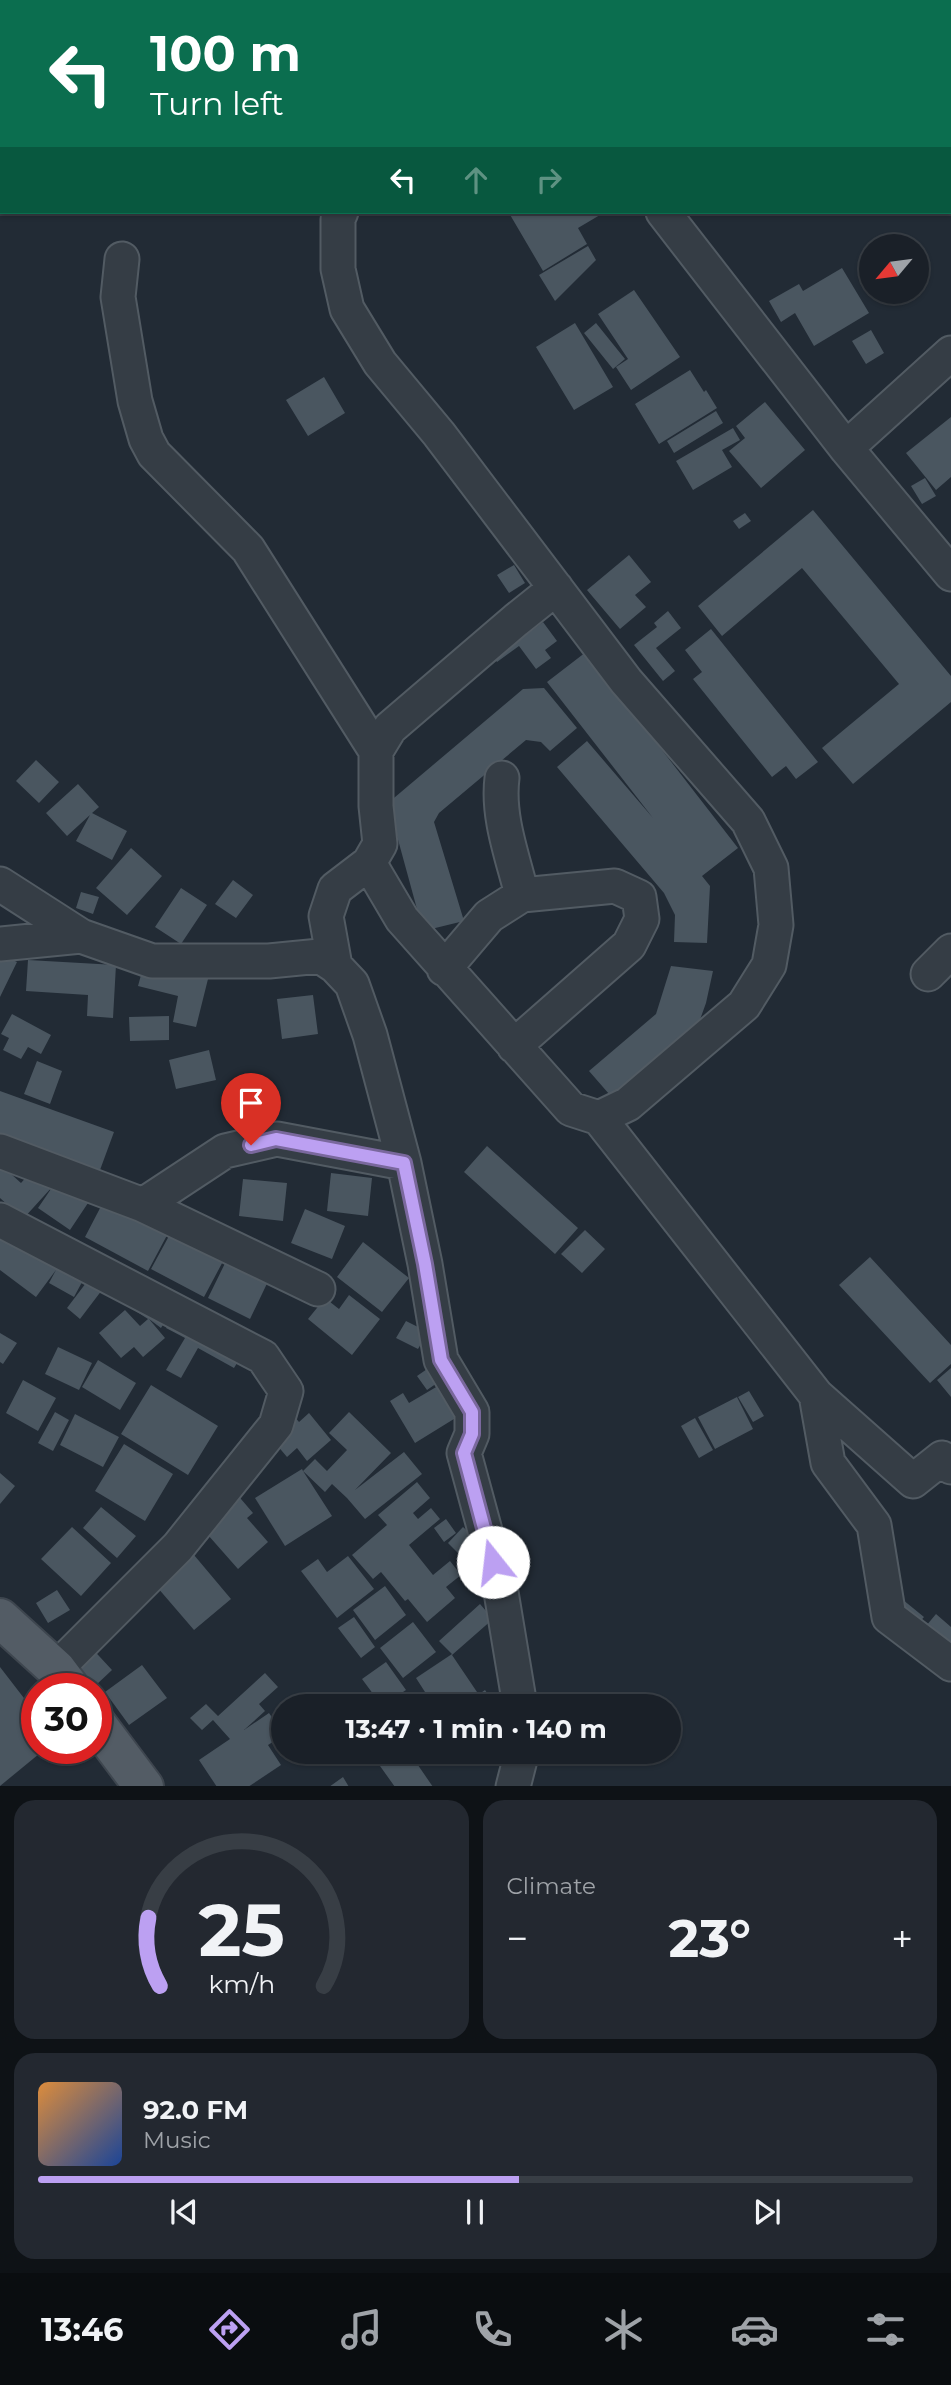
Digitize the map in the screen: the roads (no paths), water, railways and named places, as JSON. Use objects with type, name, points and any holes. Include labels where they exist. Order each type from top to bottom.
[{"type":"main road","points":[[0,1618],[57,1673]]},
{"type":"main road","points":[[112,1744],[143,1786]]},
{"type":"street","points":[[340,214],[338,269],[347,309],[380,363],[439,435],[626,681],[748,821],[771,868],[776,925],[769,965],[744,1006],[628,1104],[599,1118]]},
{"type":"street","points":[[665,214],[846,448],[951,574]]},
{"type":"street","points":[[122,259],[118,297],[135,401],[146,439],[154,454],[248,549],[376,751]]},
{"type":"street","points":[[846,448],[951,352]]},
{"type":"street","points":[[335,966],[326,916],[335,889],[369,863],[380,844],[376,806],[376,751],[390,728],[556,588]]},
{"type":"street","points":[[502,778],[500,795],[503,817],[522,895]]},
{"type":"street","points":[[369,863],[402,919],[444,969],[571,1109],[599,1118],[816,1395],[913,1481],[942,1458],[951,1467]]},
{"type":"street","points":[[0,884],[81,936],[152,961],[269,961],[320,956],[335,966],[352,984],[370,1035],[404,1163],[441,1360],[472,1412],[472,1434],[464,1453],[500,1586],[518,1694]]},
{"type":"street","points":[[444,969],[489,916],[522,895],[615,886],[639,897],[642,919],[629,946],[514,1046]]},
{"type":"street","points":[[0,944],[81,936]]},
{"type":"street","points":[[143,1205],[225,1151],[276,1139],[404,1163]]},
{"type":"street","points":[[0,1151],[143,1205],[318,1289]]},
{"type":"street","points":[[0,1220],[263,1357],[286,1391],[276,1425],[178,1548],[68,1673]]},
{"type":"street","points":[[816,1395],[828,1463],[874,1525],[889,1616],[951,1664]]},
{"type":"street","points":[[513,1786],[519,1764]]}]
